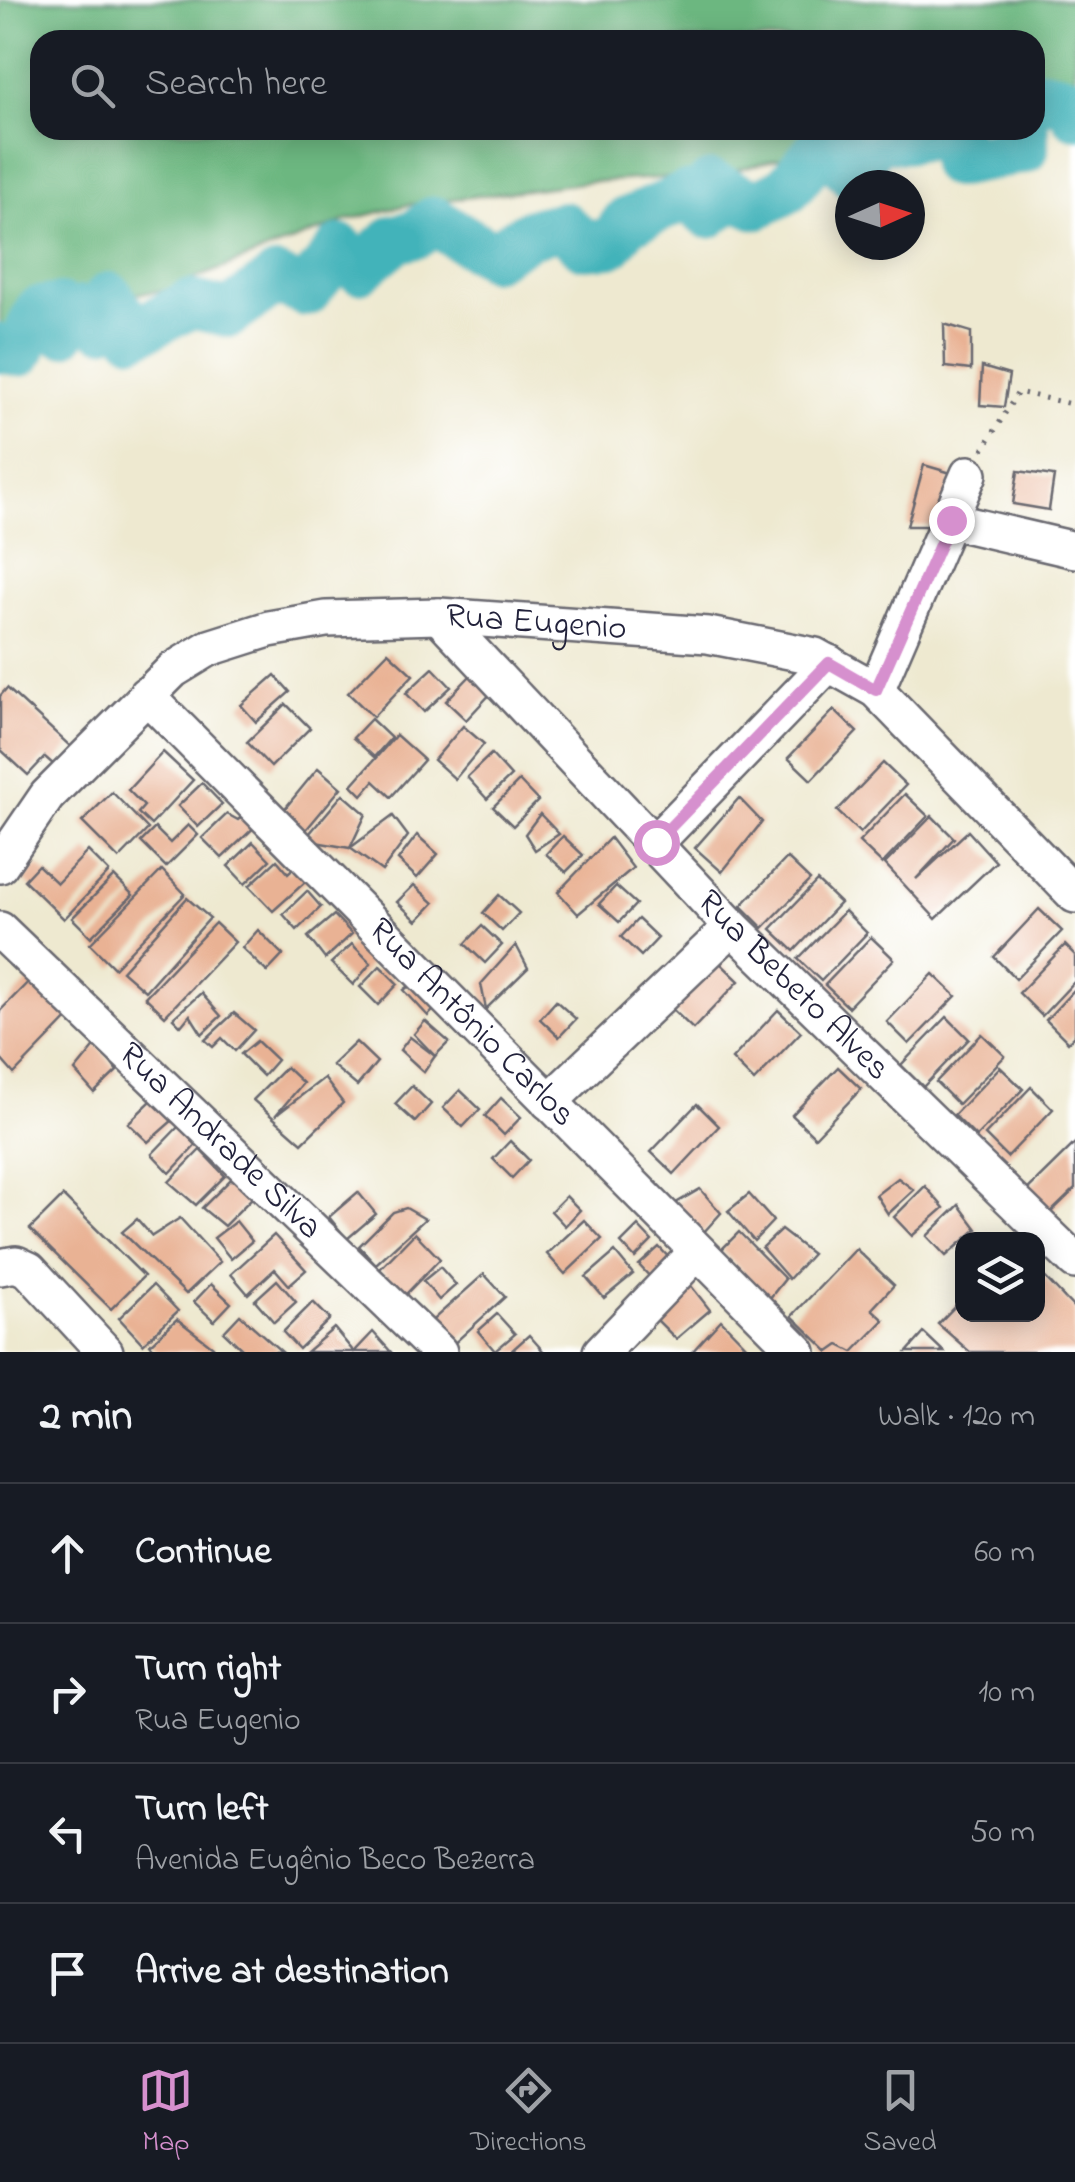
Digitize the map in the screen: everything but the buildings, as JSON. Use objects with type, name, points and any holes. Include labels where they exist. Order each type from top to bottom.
[{"type":"street","points":[[876,690],[969,474]]},
{"type":"street","points":[[951,520],[1075,550]]},
{"type":"street","name":"Rua Eugenio","points":[[0,865],[47,796],[146,694],[173,670],[209,648],[269,629],[326,618],[439,616],[708,635],[816,656],[876,690],[1075,894]]},
{"type":"street","name":"Rua Bebeto Alves","points":[[439,616],[732,927],[1075,1261]]},
{"type":"street","points":[[656,842],[829,663]]},
{"type":"street","name":"Rua Antônio Carlos","points":[[146,694],[798,1352]]},
{"type":"street","points":[[550,1102],[732,927]]},
{"type":"street","name":"Rua Andrade Silva","points":[[0,930],[439,1352]]},
{"type":"street","points":[[601,1352],[696,1252]]},
{"type":"street","points":[[0,1266],[16,1264],[30,1270],[105,1352]]},
{"type":"path","points":[[969,474],[1018,392],[1075,405]]},
{"type":"green space","points":[[0,0],[1075,0],[1075,94],[1045,96],[1045,30],[30,30],[30,140],[849,140],[717,175],[589,182],[408,205],[348,220],[163,291],[75,300],[0,330]]},
{"type":"waterway","points":[[1045,95],[1067,99],[1075,114]]},
{"type":"waterway","points":[[0,348],[20,352],[39,311],[60,308],[62,332],[81,311],[102,325],[109,297],[134,333],[191,304],[229,313],[276,280],[306,292],[341,249],[359,269],[395,239],[416,234],[434,221],[492,256],[531,233],[563,226],[584,245],[611,243],[626,222],[687,196],[708,214],[724,201],[711,185],[756,205],[786,190],[824,144],[855,177],[871,140]]},
{"type":"waterway","points":[[955,140],[955,163],[1024,149],[1024,140]]},
{"type":"route","points":[[656,842],[829,663],[876,690],[951,520]]}]
